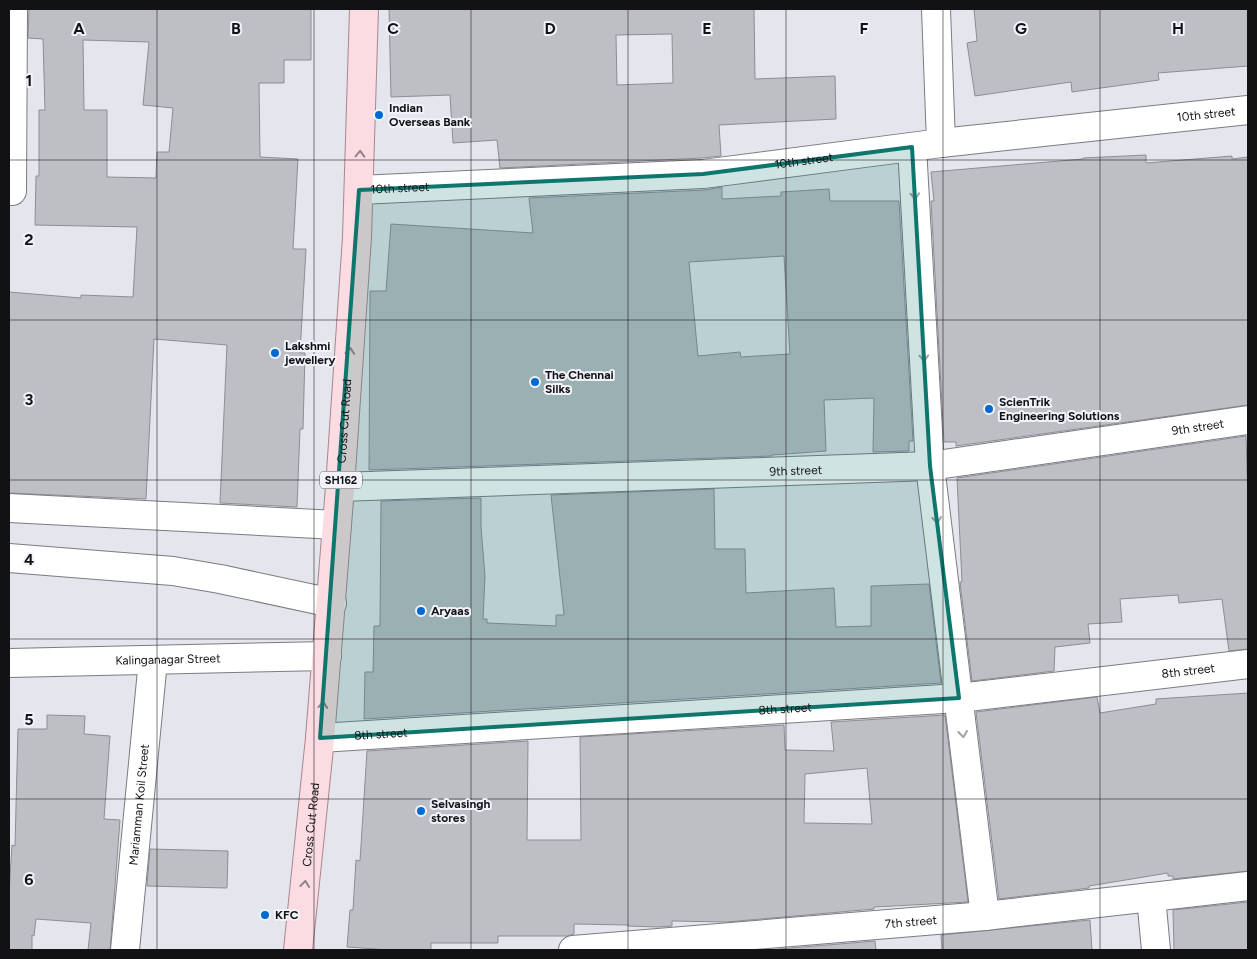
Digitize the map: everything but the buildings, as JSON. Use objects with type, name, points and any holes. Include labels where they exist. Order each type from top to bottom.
[{"type":"main road","name":"Cross Cut Road","points":[[298,950],[332,603],[357,237],[364,9]]},
{"type":"street","points":[[12,191],[13,9]]},
{"type":"street","points":[[936,9],[941,143]]},
{"type":"street","name":"10th street","points":[[359,190],[702,174],[941,143],[1248,110]]},
{"type":"street","points":[[912,147],[930,466],[985,916]]},
{"type":"street","name":"9th street","points":[[340,487],[930,466],[1248,420]]},
{"type":"street","points":[[9,508],[337,525]]},
{"type":"street","points":[[9,558],[173,571],[332,603]]},
{"type":"street","name":"Kalinganagar Street","points":[[9,662],[327,656]]},
{"type":"street","name":"Mariamman Koil Street","points":[[125,950],[154,660]]},
{"type":"street","name":"8th street","points":[[320,738],[959,698],[1248,664]]},
{"type":"street","name":"7th street","points":[[572,950],[985,916],[1248,886]]},
{"type":"street","points":[[1151,896],[1156,950]]},
{"type":"highlighted area","points":[[912,147],[930,466],[959,698],[320,738],[359,190],[703,174]]},
{"type":"place","name":"Indian Overseas Bank","points":[[379,115]]},
{"type":"place","name":"Lakshmi jewellery","points":[[275,353]]},
{"type":"place","name":"The Chennai Silks","points":[[535,382]]},
{"type":"place","name":"ScienTrik Engineering Solutions","points":[[989,409]]},
{"type":"place","name":"Aryaas","points":[[421,611]]},
{"type":"place","name":"Selvasingh stores","points":[[421,811]]},
{"type":"place","name":"KFC","points":[[265,915]]}]
